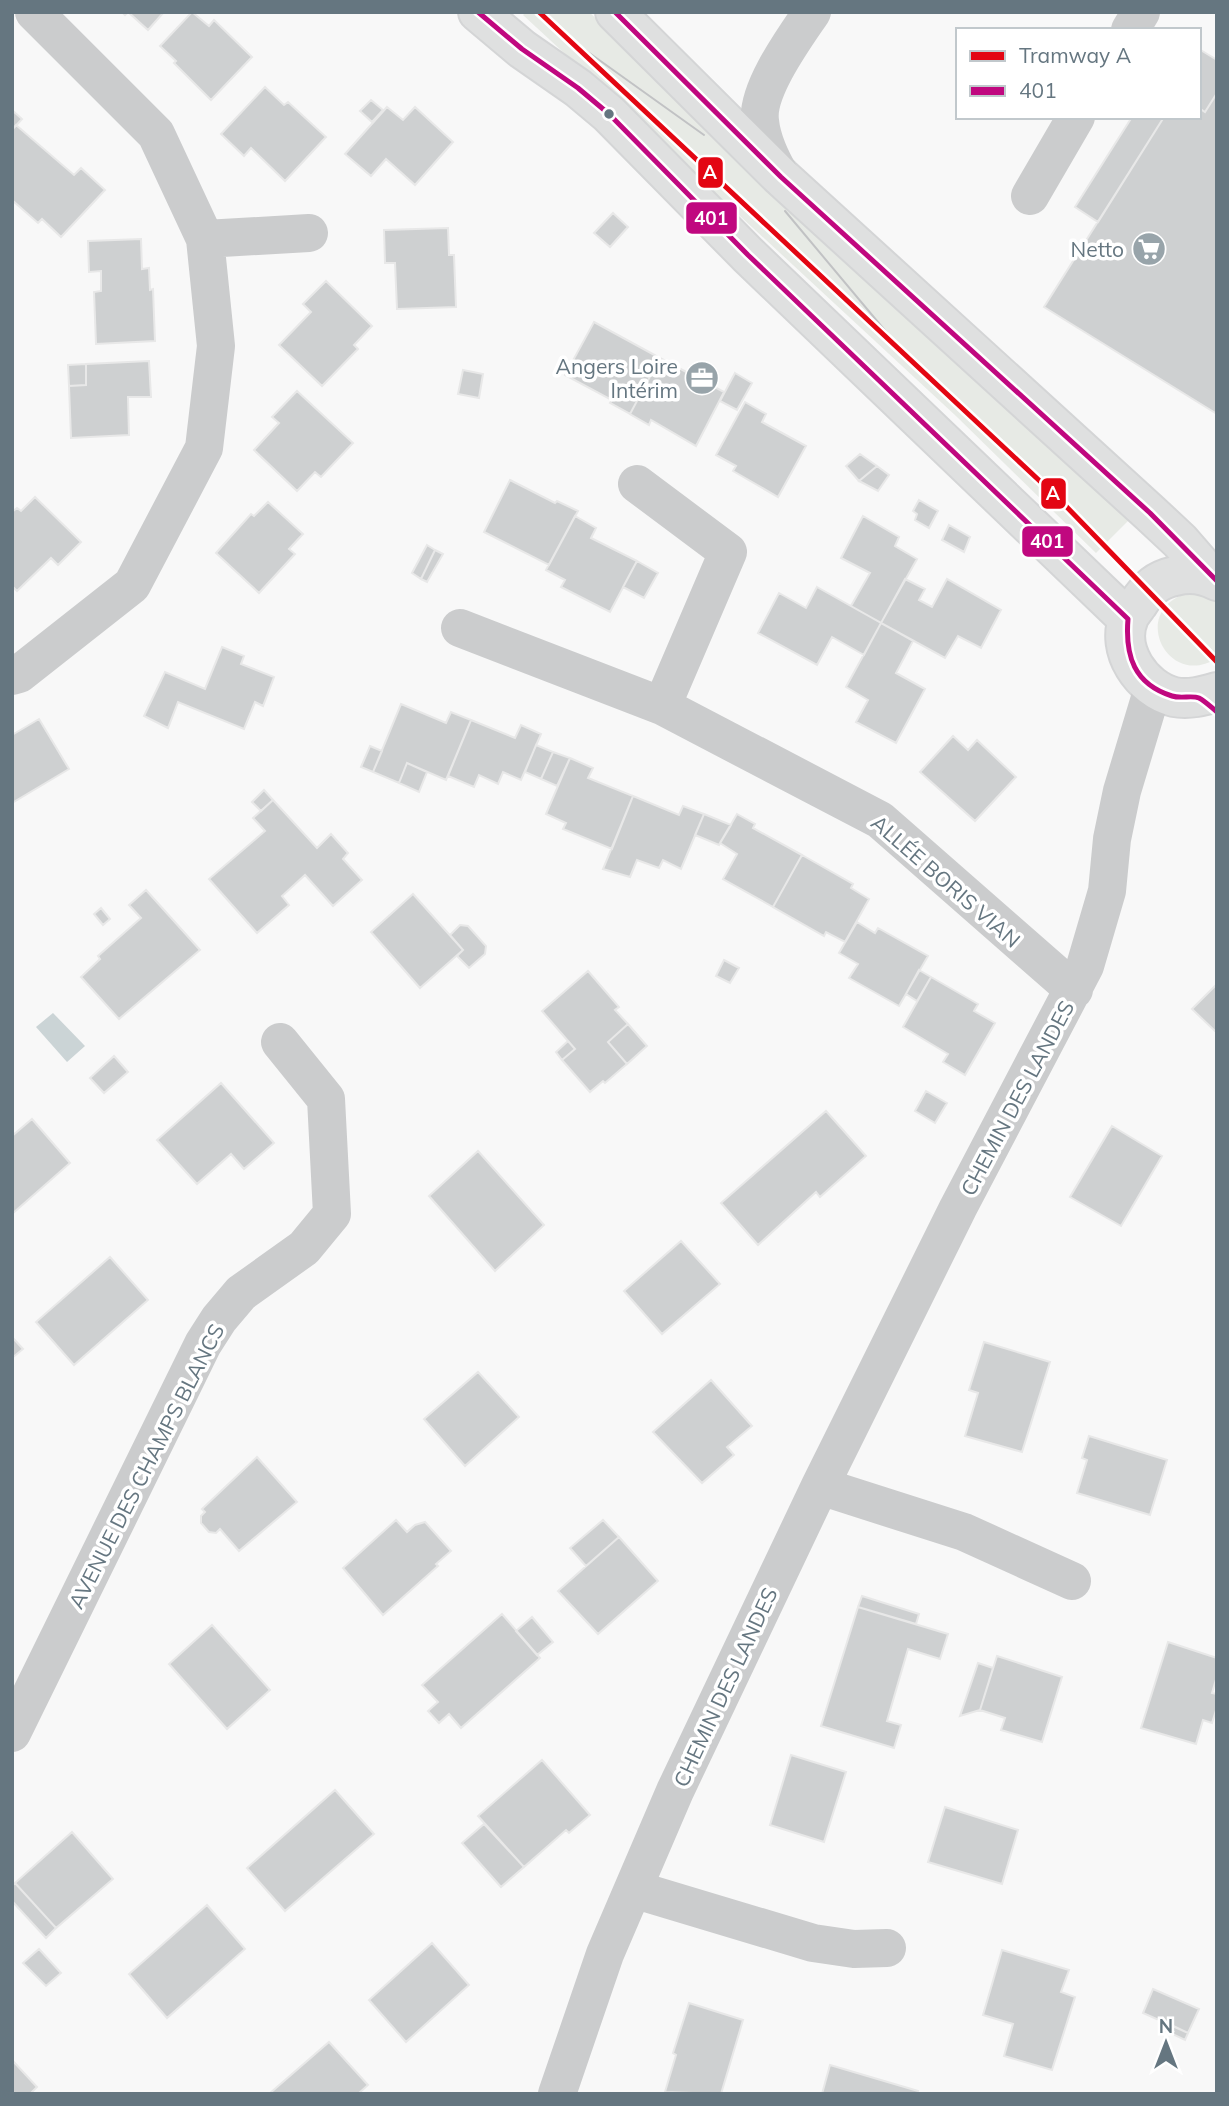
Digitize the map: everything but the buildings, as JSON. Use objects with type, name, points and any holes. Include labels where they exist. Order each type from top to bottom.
[{"type":"main road","points":[[478,12],[608,114],[748,255],[1128,618]]},
{"type":"main road","points":[[615,12],[781,177],[1150,513],[1215,580]]},
{"type":"main road","points":[[1211,700],[1175,697],[1153,688],[1135,669],[1126,644],[1128,618],[1147,589],[1156,582],[1182,574],[1198,574],[1215,580]]},
{"type":"street","points":[[12,676],[19,674],[132,584],[204,448],[216,346],[205,239],[156,134],[34,12]]},
{"type":"street","points":[[781,177],[768,153],[759,118],[768,84],[812,12]]},
{"type":"street","points":[[1131,28],[1141,12]]},
{"type":"street","points":[[1030,196],[1075,119]]},
{"type":"street","points":[[205,239],[309,233]]},
{"type":"street","points":[[637,484],[728,552],[662,706]]},
{"type":"street","name":"ALLÉE BORIS VIAN","points":[[460,628],[662,706],[880,820],[1074,990]]},
{"type":"street","name":"CHEMIN DES LANDES","points":[[557,2094],[604,1954],[675,1791],[820,1486],[958,1208],[1085,966],[1107,891],[1112,839],[1122,791],[1153,688]]},
{"type":"street","name":"AVENUE DES CHAMPS BLANCS","points":[[12,1732],[203,1344],[219,1319],[241,1293],[304,1248],[332,1214],[326,1099],[280,1042]]},
{"type":"street","points":[[820,1486],[964,1532],[1072,1581]]},
{"type":"street","points":[[633,1889],[813,1942],[854,1949],[887,1948]]},
{"type":"shaded area","points":[[526,12],[589,12],[987,383],[1129,520],[1096,553],[956,416],[523,15]]},
{"type":"shaded area","points":[[1192,592],[1217,599],[1217,658],[1199,665],[1183,664],[1170,656],[1161,643],[1158,628],[1161,613],[1172,600]]},
{"type":"shaded area","points":[[53,1013],[85,1046],[67,1062],[36,1027]]},
{"type":"tram line","name":"A","points":[[539,12],[1059,499],[1217,662]]},
{"type":"tram line","points":[[560,32],[704,135]]},
{"type":"tram line","points":[[785,211],[898,346]]},
{"type":"transit line","name":"401","points":[[478,12],[522,49],[578,88],[609,114],[748,255],[1128,619],[1128,645],[1131,656],[1135,667],[1149,684],[1172,696],[1199,698],[1217,712]]},
{"type":"transit line","name":"401","points":[[615,12],[781,177],[1150,513],[1217,581]]},
{"type":"place","name":"Netto","points":[[1149,249]]},
{"type":"place","name":"Angers Loire Intérim","points":[[702,378]]}]
